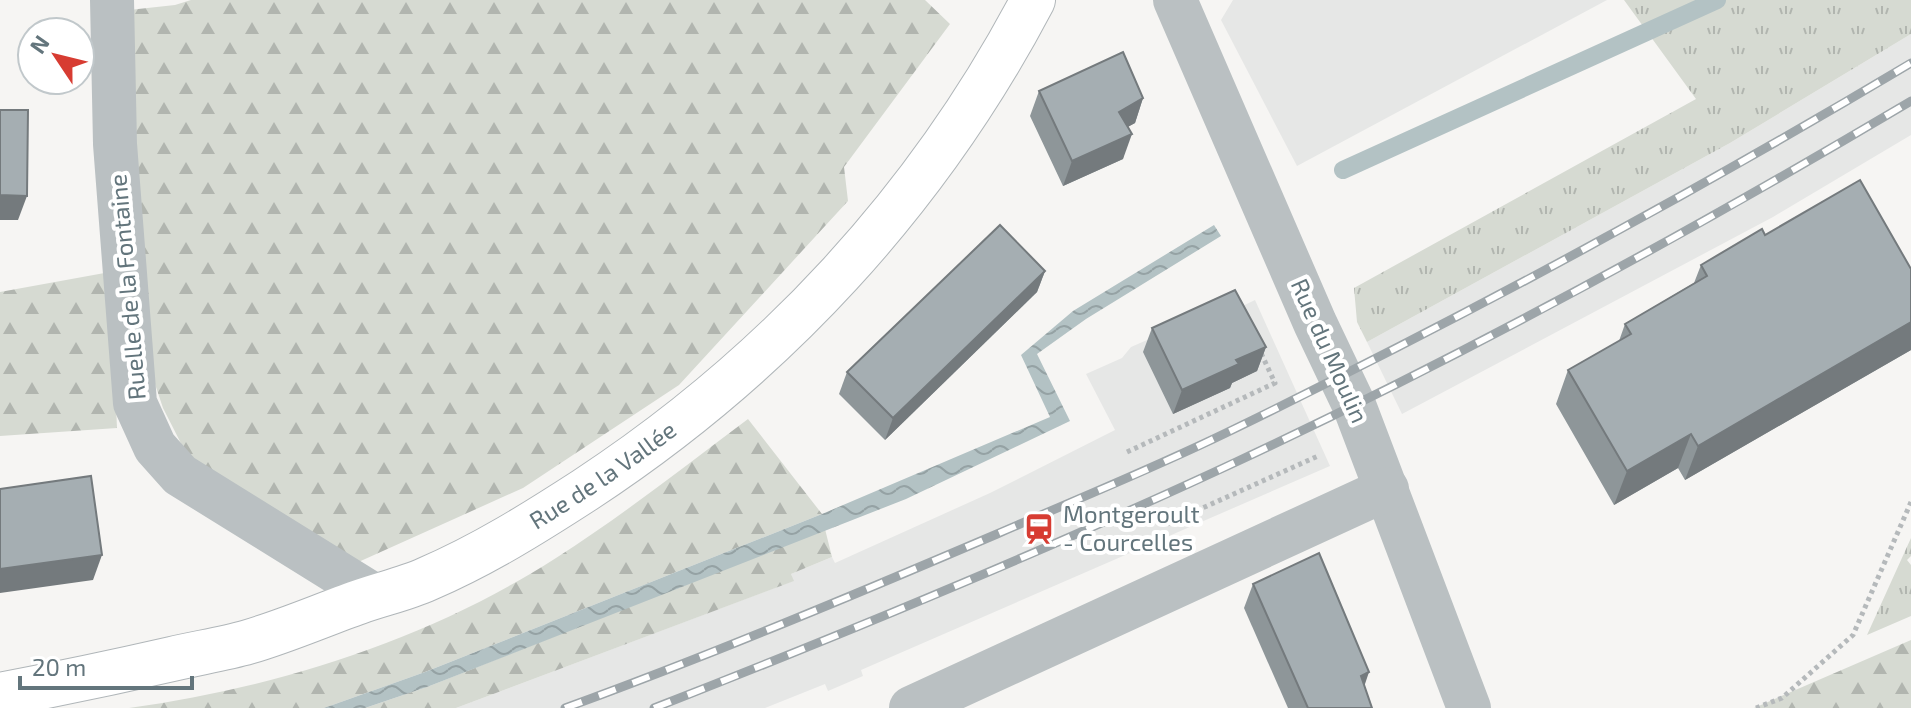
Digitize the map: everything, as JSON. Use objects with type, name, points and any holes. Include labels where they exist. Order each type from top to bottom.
[{"type":"main road","name":"Rue de la Vallée","points":[[0,695],[248,642],[423,581],[478,555],[541,519],[669,433],[791,327],[891,218],[984,86],[1033,0]]},
{"type":"street","name":"Ruelle de la Fontaine","points":[[112,0],[115,144],[135,403],[155,447],[180,475],[375,596]]},
{"type":"street","name":"Rue du Moulin","points":[[1175,0],[1366,433],[1469,708]]},
{"type":"street","points":[[911,708],[1387,489]]},
{"type":"path","points":[[1127,452],[1275,383],[1259,348],[1315,323]]},
{"type":"path","points":[[1167,524],[1366,433]]},
{"type":"path","points":[[1756,708],[1782,698],[1853,635],[1911,502]]},
{"type":"shaded area","points":[[1233,0],[1607,0],[1297,166],[1221,20]]},
{"type":"shaded area","points":[[1911,34],[1911,135],[1773,217],[1402,414],[1367,342],[1730,143]]},
{"type":"shaded area","points":[[1255,300],[1330,466],[861,670],[863,676],[828,691],[825,684],[765,708],[456,708],[793,581],[791,574],[832,557],[835,563],[990,493],[1115,430],[1086,374],[1122,358],[1131,347],[1226,314]]},
{"type":"green space","points":[[191,0],[925,0],[950,24],[844,167],[848,201],[679,385],[523,488],[354,564],[192,465],[163,408],[149,366],[129,10]]},
{"type":"green space","points":[[1624,0],[1911,0],[1911,34],[1730,143],[1367,342],[1357,322],[1354,288],[1696,99]]},
{"type":"green space","points":[[110,272],[117,428],[0,436],[0,292]]},
{"type":"green space","points":[[748,419],[822,514],[425,672],[324,708],[129,708],[185,699],[296,673],[351,656],[456,613],[507,587],[581,542]]},
{"type":"green space","points":[[825,529],[832,557],[791,574],[794,581],[456,708],[365,708],[427,687]]},
{"type":"green space","points":[[1911,538],[1911,556],[1907,560],[1911,565],[1911,616],[1867,635]]},
{"type":"green space","points":[[1911,640],[1911,708],[1754,708]]},
{"type":"water","points":[[1214,225],[1221,236],[1086,319],[1037,354],[1070,421],[906,499],[427,687],[365,708],[324,708],[425,672],[822,514],[1050,417],[1021,355],[1073,311]]},
{"type":"building","points":[[1123,52],[1143,98],[1119,112],[1132,134],[1072,161],[1039,91]]},
{"type":"building","points":[[0,110],[28,110],[27,196],[0,195]]},
{"type":"building","points":[[1860,180],[1911,269],[1911,322],[1698,446],[1691,434],[1627,471],[1568,370],[1631,334],[1625,324],[1707,276],[1701,265],[1762,229],[1765,235]]},
{"type":"building","points":[[1000,225],[1045,271],[893,418],[847,372]]},
{"type":"building","points":[[1235,290],[1266,347],[1236,360],[1239,364],[1182,390],[1152,328]]},
{"type":"building","points":[[91,476],[102,555],[0,569],[0,489]]},
{"type":"building","points":[[1319,553],[1369,672],[1361,676],[1372,708],[1308,708],[1253,584]]},
{"type":"waterway","points":[[1343,170],[1717,0]]},
{"type":"railway","points":[[565,708],[836,602],[1114,484],[1230,431],[1575,254],[1911,63]]},
{"type":"railway","points":[[654,708],[1020,559],[1322,421],[1578,290],[1911,101]]},
{"type":"place","name":"Montgeroult - Courcelles","points":[[1039,529]]}]
